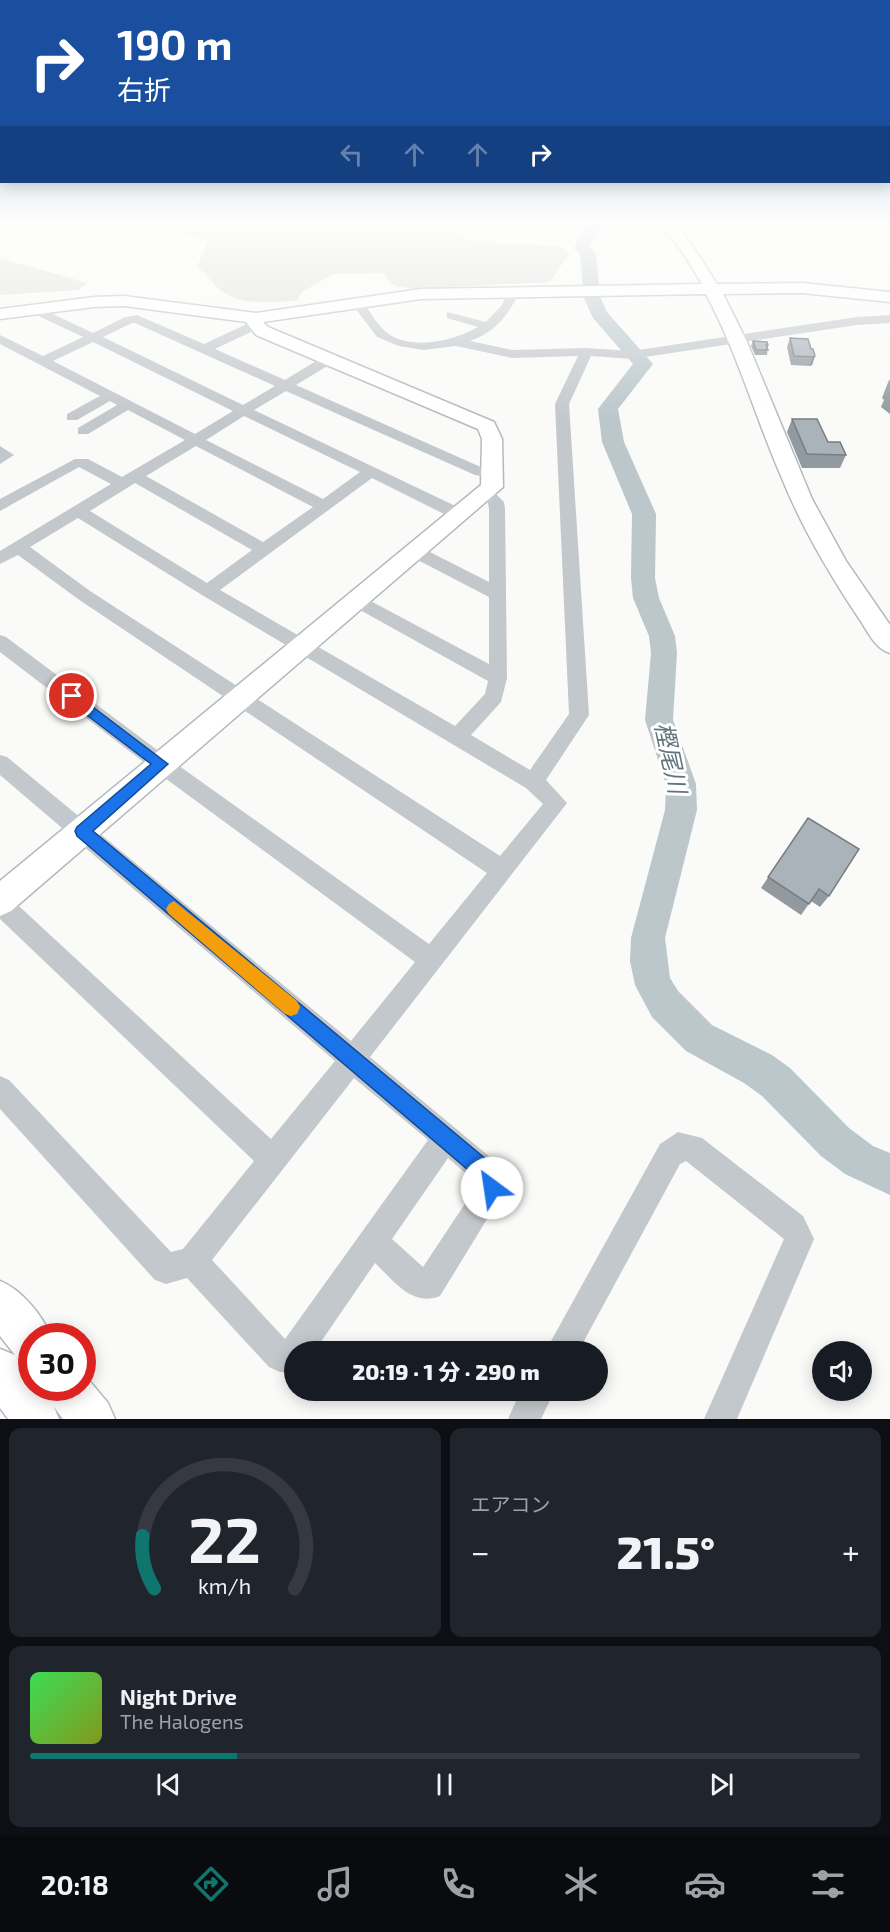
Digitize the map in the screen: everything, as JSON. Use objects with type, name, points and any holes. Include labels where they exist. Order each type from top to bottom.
[{"type":"street","points":[[714,288],[804,504],[836,564],[890,644]]},
{"type":"street","points":[[0,314],[124,301],[256,321],[421,294],[514,290],[802,288],[890,297]]},
{"type":"street","points":[[460,343],[499,318],[510,303],[514,290]]},
{"type":"street","points":[[358,304],[384,337],[396,342],[429,347],[460,343],[512,354],[586,352],[638,355],[857,321],[890,319]]},
{"type":"street","points":[[34,309],[90,339],[460,515]]},
{"type":"street","points":[[451,315],[486,326]]},
{"type":"street","points":[[43,361],[129,320],[137,319],[480,472],[490,483]]},
{"type":"street","points":[[204,349],[256,321]]},
{"type":"street","points":[[256,321],[262,331],[487,426],[492,439],[490,483],[497,509],[498,678],[495,697],[456,738]]},
{"type":"street","points":[[0,339],[324,506]]},
{"type":"street","points":[[532,782],[579,715],[562,404],[586,352]]},
{"type":"street","points":[[0,558],[329,359]]},
{"type":"street","points":[[72,417],[109,396]]},
{"type":"street","points":[[83,431],[127,405]]},
{"type":"street","points":[[0,450],[7,456],[0,459]]},
{"type":"street","points":[[0,506],[80,463],[129,481],[264,550]]},
{"type":"street","points":[[208,591],[369,473]]},
{"type":"street","points":[[272,1159],[0,902],[161,764],[460,515],[490,483]]},
{"type":"street","points":[[0,485],[17,496]]},
{"type":"street","points":[[0,1089],[166,1269],[192,1261],[556,802],[532,782],[208,591],[79,511]]},
{"type":"street","points":[[18,547],[84,595],[243,697],[502,870]]},
{"type":"street","points":[[416,552],[498,594]]},
{"type":"street","points":[[357,601],[498,678]]},
{"type":"street","points":[[0,642],[161,764],[430,959]]},
{"type":"street","points":[[0,763],[492,1177],[492,1188],[429,1285],[418,1283],[372,1240]]},
{"type":"street","points":[[303,1341],[372,1240],[446,1138]]},
{"type":"street","points":[[567,1341],[670,1154],[678,1146],[692,1148],[793,1226],[799,1239],[720,1419]]},
{"type":"street","points":[[192,1261],[280,1356],[284,1357]]},
{"type":"street","points":[[0,1302],[18,1324]]},
{"type":"street","points":[[0,1371],[36,1419]]},
{"type":"street","points":[[77,1401],[92,1419]]},
{"type":"street","points":[[524,1419],[534,1401]]},
{"type":"shaded area","points":[[0,287],[82,287],[78,290],[0,295]]},
{"type":"shaded area","points":[[217,287],[310,287],[302,292],[296,301],[254,302],[234,298]]},
{"type":"shaded area","points":[[403,287],[449,287],[415,289]]},
{"type":"building","points":[[790,338],[808,339],[815,356],[794,356]]},
{"type":"building","points":[[753,341],[767,342],[768,350],[756,350]]},
{"type":"building","points":[[792,419],[817,419],[828,442],[840,442],[846,455],[807,454]]},
{"type":"building","points":[[808,818],[859,849],[829,896],[819,889],[809,904],[768,877]]},
{"type":"waterway","name":"樫尾川","points":[[592,296],[599,314],[643,364],[608,409],[613,442],[644,514],[643,578],[646,598],[662,636],[664,653],[658,707],[659,720],[681,784],[681,810],[648,938],[648,961],[653,985],[665,1004],[699,1038],[758,1069],[776,1082],[835,1142],[859,1160],[890,1174]]},
{"type":"slow traffic","points":[[174,909],[291,1007]]},
{"type":"route","points":[[72,696],[161,764],[82,831],[492,1177],[492,1188]]}]
